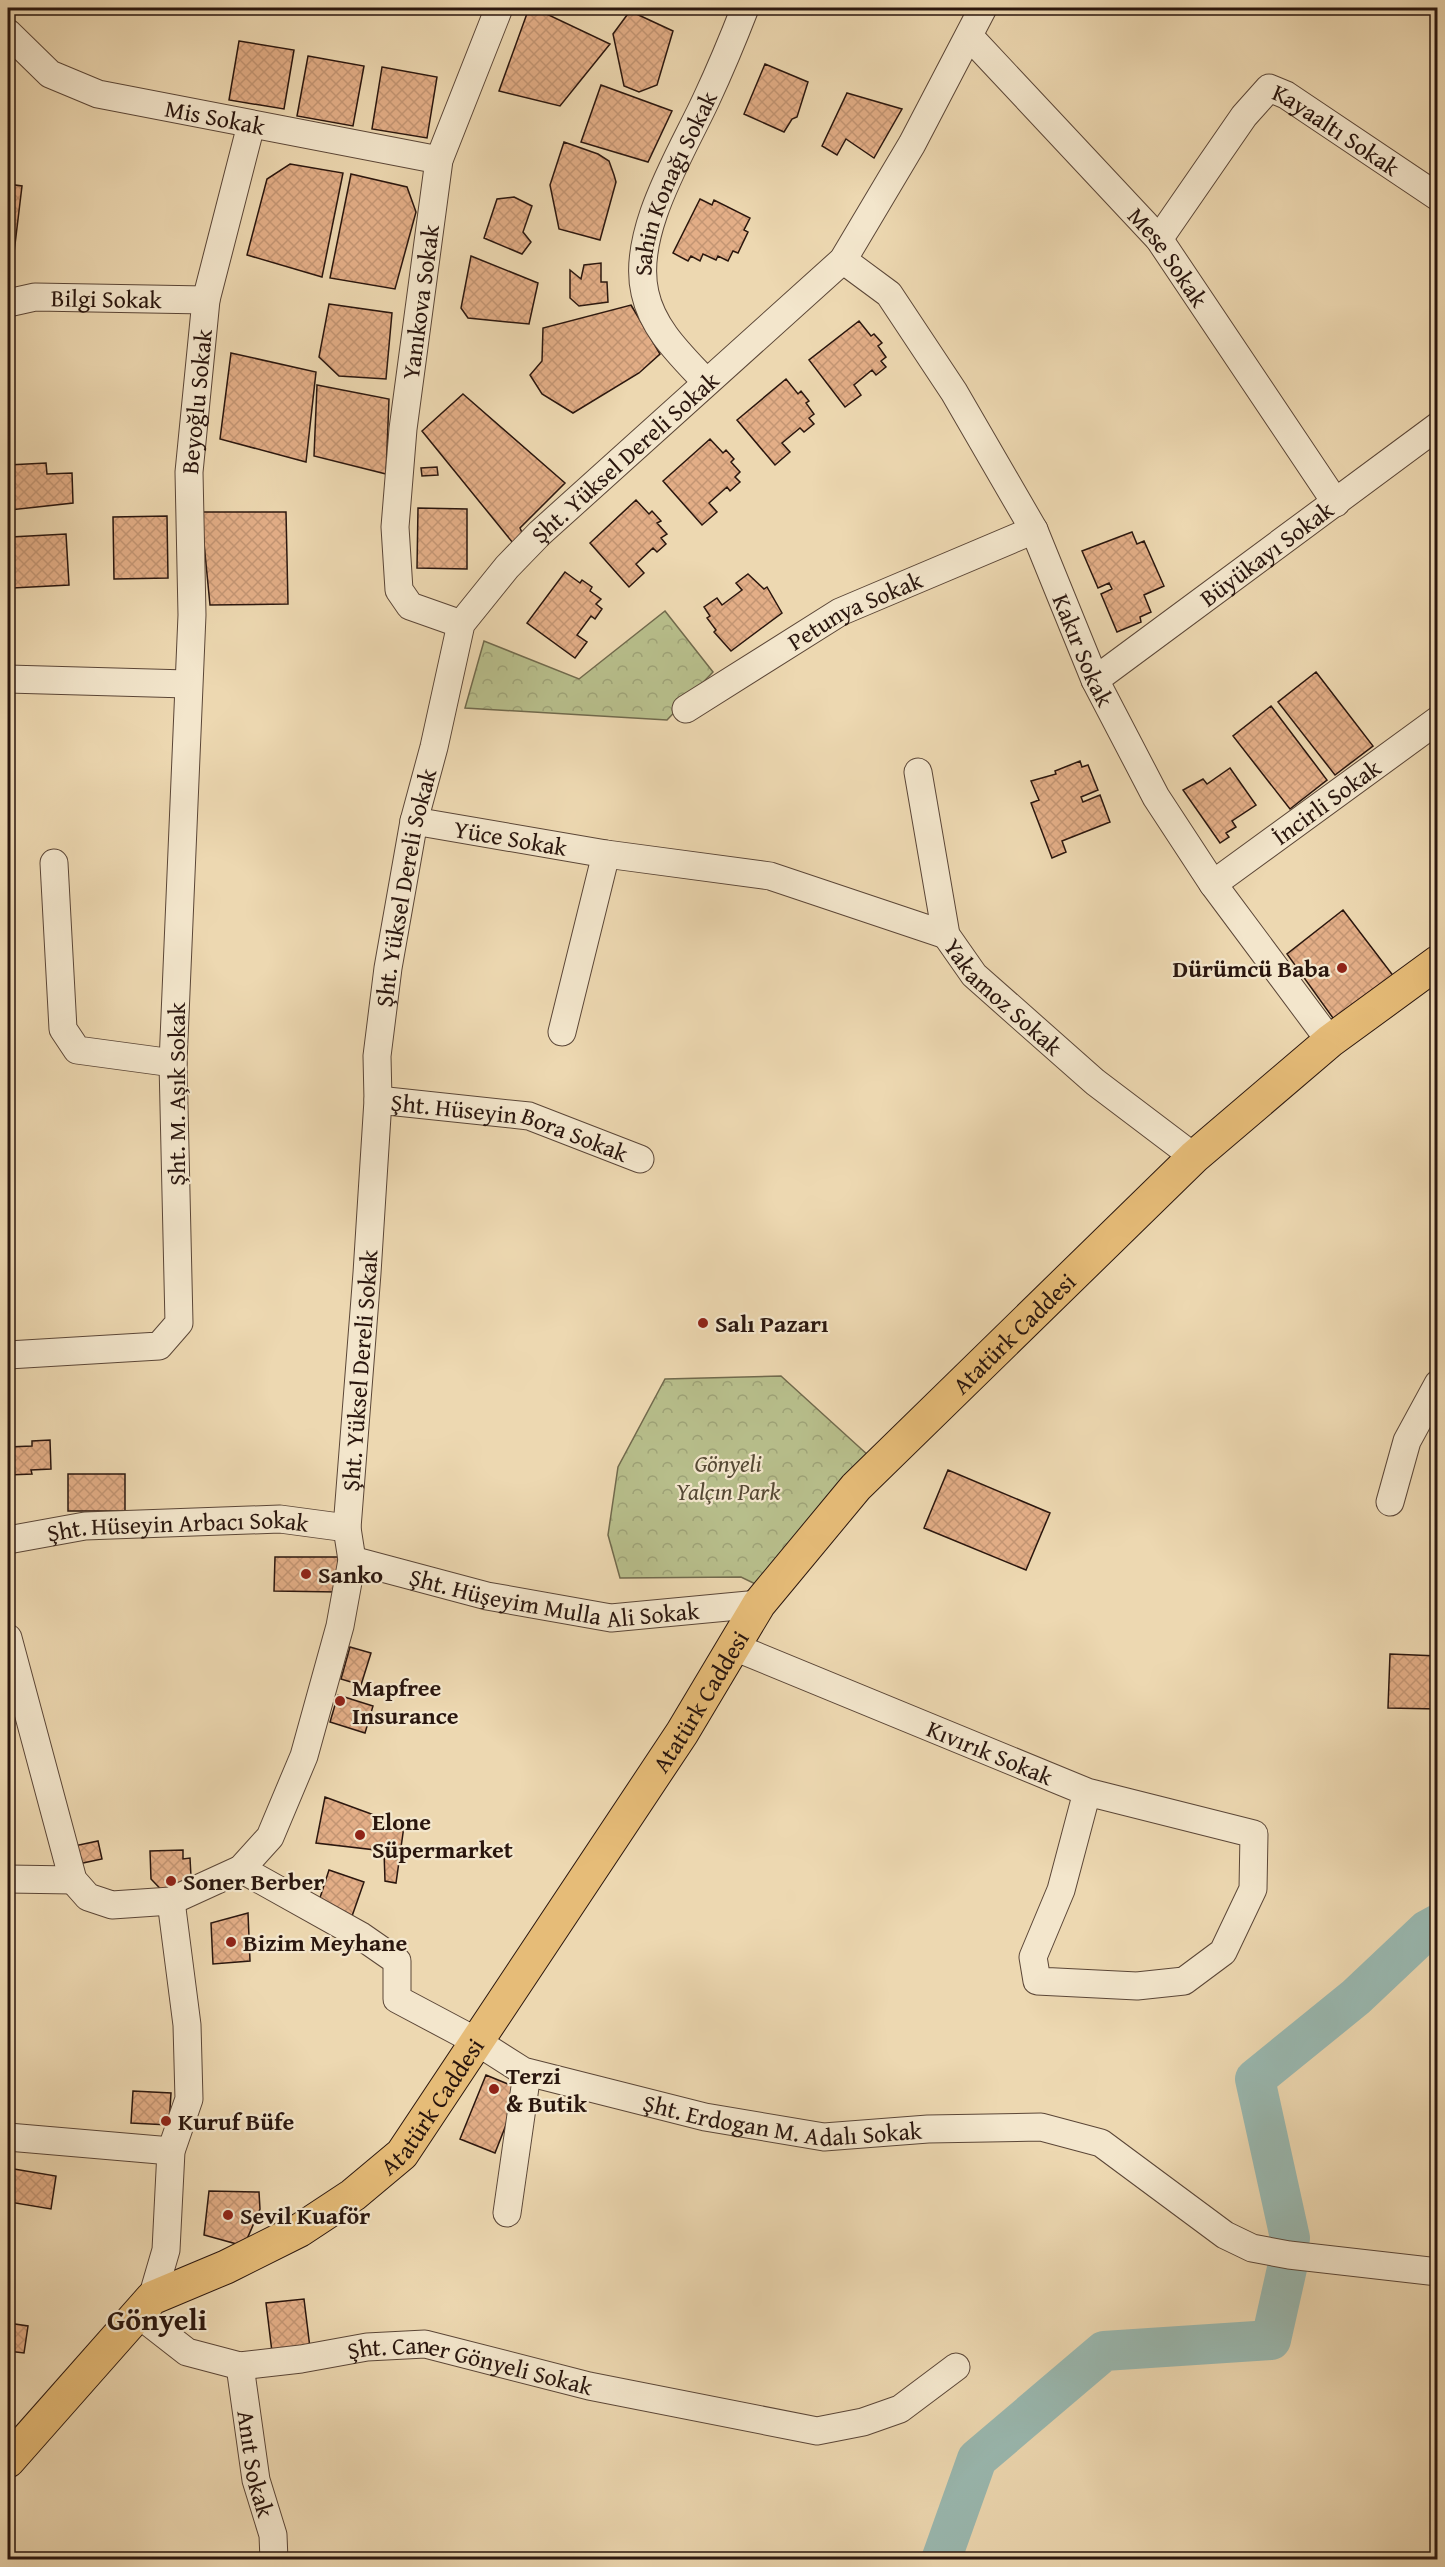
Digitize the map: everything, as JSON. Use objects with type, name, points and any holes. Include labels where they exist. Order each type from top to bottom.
[{"type":"main road","name":"Atatürk Caddesi","points":[[8,2461],[145,2306],[300,2230],[353,2195],[402,2154],[682,1733],[759,1604],[856,1487],[1194,1157],[1330,1041],[1437,962]]},
{"type":"street","name":"Yanıkova Sokak","points":[[461,624],[410,606],[399,590],[395,527],[402,429],[439,160],[500,8]]},
{"type":"street","name":"Sahin Konağı Sokak","points":[[706,382],[663,336],[645,294],[642,255],[657,204],[724,61],[745,8]]},
{"type":"street","name":"Şht. Yüksel Dereli Sokak","points":[[171,1901],[241,1869],[270,1838],[303,1756],[340,1626],[352,1560],[347,1528],[378,1100],[377,1056],[388,968],[414,821],[434,747],[461,624],[507,567],[540,533],[843,260],[912,144],[983,8]]},
{"type":"street","name":"Mis Sokak","points":[[8,33],[50,74],[98,94],[439,160]]},
{"type":"street","name":"Mese Sokak","points":[[969,36],[1158,239],[1336,503]]},
{"type":"street","name":"Kayaaltı Sokak","points":[[1158,239],[1244,116],[1269,88],[1286,95],[1437,197]]},
{"type":"street","name":"Beyoğlu Sokak","points":[[187,684],[192,615],[189,472],[206,300],[250,124]]},
{"type":"street","name":"Kakır Sokak","points":[[843,260],[889,294],[954,392],[1034,530],[1095,680],[1156,797],[1213,884],[1330,1041]]},
{"type":"street","name":"Bilgi Sokak","points":[[8,303],[35,297],[206,300]]},
{"type":"street","name":"Büyükayı Sokak","points":[[1095,680],[1437,426]]},
{"type":"street","name":"Petunya Sokak","points":[[686,709],[840,612],[1034,530]]},
{"type":"street","points":[[8,679],[187,684]]},
{"type":"street","name":"Şht. M. Aşık Sokak","points":[[8,1355],[159,1346],[179,1323],[173,1063],[187,684]]},
{"type":"street","name":"İncirli Sokak","points":[[1213,884],[1437,720]]},
{"type":"street","name":"Yakamoz Sokak","points":[[918,772],[946,935],[974,975],[1095,1082],[1194,1157]]},
{"type":"street","name":"Yüce Sokak","points":[[414,821],[606,854],[770,876],[946,935]]},
{"type":"street","points":[[562,1032],[606,854]]},
{"type":"street","points":[[54,863],[63,1029],[77,1050],[173,1063]]},
{"type":"street","name":"Şht. Hüseyin Bora Sokak","points":[[378,1100],[530,1116],[640,1159]]},
{"type":"street","points":[[1390,1502],[1407,1442],[1437,1383]]},
{"type":"street","name":"Şht. Hüseyin Arbacı Sokak","points":[[8,1540],[85,1526],[108,1525],[280,1519],[347,1528]]},
{"type":"street","name":"Şht. Hüşeyim Mulla Ali Sokak","points":[[352,1560],[487,1596],[611,1618],[759,1604]]},
{"type":"street","points":[[8,1638],[73,1880],[88,1897],[112,1905],[171,1901],[187,2025],[189,2099],[171,2151],[166,2250],[145,2306]]},
{"type":"street","name":"Kıvırık Sokak","points":[[732,1647],[1088,1792],[1254,1834],[1253,1889],[1223,1952],[1184,1981],[1137,1986],[1037,1981],[1033,1957],[1061,1890],[1088,1792]]},
{"type":"street","name":"Şht. Erdogan M. Adalı Sokak","points":[[241,1869],[361,1936],[397,1961],[397,1999],[476,2041],[527,2073],[705,2116],[824,2137],[928,2129],[1041,2127],[1101,2144],[1225,2235],[1252,2248],[1289,2255],[1437,2272]]},
{"type":"street","points":[[8,1879],[73,1880]]},
{"type":"street","points":[[507,2213],[527,2073]]},
{"type":"street","points":[[8,2137],[171,2151]]},
{"type":"street","name":"Şht. Caner Gönyeli Sokak","points":[[145,2306],[187,2352],[240,2366],[367,2348],[424,2344],[589,2386],[817,2431],[863,2422],[900,2409],[956,2367]]},
{"type":"street","name":"Anıt Sokak","points":[[240,2366],[256,2480],[273,2535],[274,2559]]},
{"type":"green space","points":[[665,611],[713,672],[667,720],[465,708],[484,641],[579,679]]},
{"type":"green space","name":"Gönyeli Yalçın Park","points":[[781,1376],[869,1456],[768,1590],[741,1577],[620,1578],[608,1535],[618,1467],[665,1379]]},
{"type":"building","points":[[529,8],[534,8],[610,44],[560,106],[499,91]]},
{"type":"building","points":[[630,11],[673,31],[657,85],[639,92],[624,86],[613,34]]},
{"type":"building","points":[[239,41],[294,50],[284,109],[229,100]]},
{"type":"building","points":[[308,56],[364,66],[353,126],[297,116]]},
{"type":"building","points":[[765,64],[808,82],[797,117],[792,119],[784,132],[744,114]]},
{"type":"building","points":[[382,67],[437,77],[427,138],[372,129]]},
{"type":"building","points":[[601,85],[672,111],[648,162],[581,142]]},
{"type":"building","points":[[847,93],[902,109],[874,158],[846,139],[837,155],[822,146]]},
{"type":"building","points":[[564,142],[598,154],[609,161],[616,182],[600,240],[559,229],[550,185]]},
{"type":"building","points":[[290,164],[343,173],[322,277],[247,255],[267,179]]},
{"type":"building","points":[[351,174],[407,187],[416,212],[395,289],[330,278]]},
{"type":"building","points":[[8,184],[22,186],[13,261],[8,261]]},
{"type":"building","points":[[514,197],[532,206],[523,232],[531,242],[522,254],[484,238],[497,199]]},
{"type":"building","points":[[700,199],[712,205],[714,200],[750,218],[744,230],[748,232],[738,253],[733,251],[728,261],[718,256],[716,260],[703,254],[700,261],[691,256],[688,261],[673,253]]},
{"type":"building","points":[[471,256],[538,283],[529,324],[468,318],[461,308]]},
{"type":"building","points":[[601,263],[601,282],[607,282],[608,302],[579,306],[570,298],[570,270],[581,279],[584,265]]},
{"type":"building","points":[[329,304],[392,313],[386,379],[339,376],[319,357]]},
{"type":"building","points":[[631,305],[660,354],[639,373],[573,413],[542,394],[530,375],[542,361],[543,328]]},
{"type":"building","points":[[859,321],[871,336],[874,334],[882,343],[878,346],[886,357],[881,361],[886,367],[876,375],[872,370],[854,385],[861,395],[845,407],[809,360]]},
{"type":"building","points":[[231,353],[316,372],[306,462],[220,439]]},
{"type":"building","points":[[786,379],[798,394],[801,391],[809,401],[806,403],[814,414],[809,418],[814,424],[804,432],[800,428],[782,443],[790,452],[775,465],[737,420]]},
{"type":"building","points":[[317,385],[389,399],[386,474],[314,456]]},
{"type":"building","points":[[463,394],[565,483],[520,528],[523,535],[513,543],[422,431]]},
{"type":"building","points":[[710,439],[723,453],[726,450],[734,459],[731,462],[740,472],[735,477],[740,482],[730,491],[727,487],[709,503],[717,512],[702,525],[663,481]]},
{"type":"building","points":[[46,463],[47,474],[72,473],[73,503],[10,510],[8,465]]},
{"type":"building","points":[[437,467],[438,475],[422,476],[421,468]]},
{"type":"building","points":[[636,500],[649,514],[652,511],[661,521],[657,523],[667,534],[661,538],[666,544],[657,552],[653,548],[636,564],[644,573],[629,587],[590,543]]},
{"type":"building","points":[[418,508],[467,509],[467,569],[417,568]]},
{"type":"building","points":[[201,512],[286,512],[288,604],[210,605]]},
{"type":"building","points":[[167,516],[168,578],[114,579],[113,517]]},
{"type":"building","points":[[1132,532],[1137,544],[1144,541],[1164,586],[1144,595],[1151,612],[1140,617],[1141,622],[1117,632],[1101,594],[1112,589],[1109,583],[1098,588],[1082,551]]},
{"type":"building","points":[[66,534],[69,585],[13,588],[11,537]]},
{"type":"building","points":[[565,572],[580,583],[582,580],[592,587],[590,591],[601,599],[596,604],[602,609],[595,619],[591,616],[577,635],[587,642],[575,658],[527,623]]},
{"type":"building","points":[[748,574],[764,589],[767,587],[782,613],[731,651],[714,632],[716,630],[707,618],[710,616],[704,607],[717,598],[722,605],[742,590],[736,583]]},
{"type":"building","points":[[1316,672],[1373,746],[1335,775],[1278,702]]},
{"type":"building","points":[[1271,706],[1327,780],[1290,809],[1233,736]]},
{"type":"building","points":[[1080,761],[1082,767],[1088,765],[1098,790],[1081,797],[1083,802],[1100,795],[1110,822],[1062,841],[1066,852],[1052,858],[1031,803],[1039,800],[1031,781],[1056,774],[1055,771]]},
{"type":"building","points":[[1230,768],[1256,805],[1232,821],[1236,827],[1226,833],[1229,837],[1220,843],[1183,790],[1203,779],[1207,784]]},
{"type":"building","name":"Dürümcü Baba","points":[[1343,910],[1398,982],[1338,1025],[1287,954]]},
{"type":"building","points":[[50,1440],[51,1469],[31,1470],[32,1474],[8,1475],[8,1447],[32,1446],[32,1441]]},
{"type":"building","points":[[948,1470],[1050,1513],[1026,1570],[924,1528]]},
{"type":"building","points":[[68,1474],[125,1474],[125,1511],[68,1511]]},
{"type":"building","name":"Sanko","points":[[275,1557],[338,1557],[338,1592],[274,1591]]},
{"type":"building","points":[[350,1647],[371,1653],[361,1685],[341,1679]]},
{"type":"building","points":[[1390,1654],[1438,1656],[1438,1709],[1388,1708]]},
{"type":"building","points":[[338,1695],[373,1706],[365,1733],[330,1722]]},
{"type":"building","name":"Elone Süpermarket","points":[[325,1797],[404,1826],[396,1883],[385,1881],[384,1851],[316,1843]]},
{"type":"building","points":[[98,1841],[102,1859],[78,1864],[74,1846]]},
{"type":"building","points":[[183,1850],[183,1859],[190,1858],[191,1877],[170,1899],[151,1879],[150,1851]]},
{"type":"building","points":[[329,1870],[364,1882],[351,1919],[317,1907]]},
{"type":"building","name":"Bizim Meyhane","points":[[248,1913],[250,1961],[213,1964],[211,1923]]},
{"type":"building","points":[[486,2075],[520,2089],[495,2153],[460,2139]]},
{"type":"building","points":[[133,2091],[171,2093],[169,2125],[131,2123]]},
{"type":"building","points":[[14,2169],[56,2176],[51,2209],[9,2202]]},
{"type":"building","points":[[209,2191],[259,2192],[260,2209],[244,2246],[204,2235]]},
{"type":"building","points":[[304,2299],[310,2348],[272,2352],[266,2303]]},
{"type":"building","points":[[8,2323],[28,2326],[24,2353],[8,2351]]},
{"type":"waterway","points":[[1290,2238],[1255,2079],[1356,1997],[1427,1930],[1438,1924]]},
{"type":"waterway","points":[[941,2560],[977,2459],[1104,2351],[1271,2340],[1288,2264]]},
{"type":"place","name":"Dürümcü Baba","points":[[1342,968]]},
{"type":"place","name":"Salı Pazarı","points":[[703,1323]]},
{"type":"place","name":"Sanko","points":[[306,1574]]},
{"type":"place","name":"Mapfree Insurance","points":[[340,1701]]},
{"type":"place","name":"Elone Süpermarket","points":[[360,1835]]},
{"type":"place","name":"Soner Berber","points":[[171,1881]]},
{"type":"place","name":"Bizim Meyhane","points":[[231,1942]]},
{"type":"place","name":"Terzi & Butik","points":[[494,2089]]},
{"type":"place","name":"Kuruf Büfe","points":[[166,2121]]},
{"type":"place","name":"Sevil Kuaför","points":[[228,2215]]},
{"type":"district","name":"Gönyeli","points":[[157,2319]]}]
